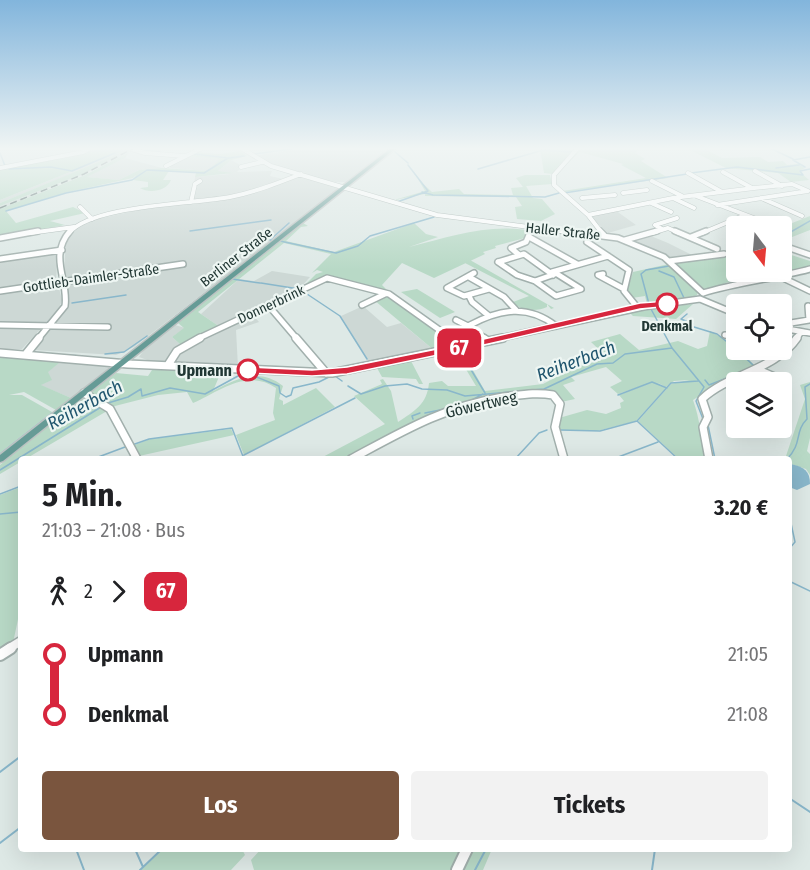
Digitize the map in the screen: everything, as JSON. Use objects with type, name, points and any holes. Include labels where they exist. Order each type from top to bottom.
[{"type":"main road","name":"Berliner Straße","points":[[0,459],[342,189]]},
{"type":"street","points":[[191,202],[194,189]]},
{"type":"street","points":[[23,354],[65,306],[60,274],[62,249],[65,234],[74,227],[92,219],[146,207],[238,196],[260,189]]},
{"type":"street","name":"Haller Straße","points":[[350,189],[437,215],[625,240],[669,261],[703,293]]},
{"type":"street","points":[[557,189],[588,215],[588,218],[604,236]]},
{"type":"street","points":[[667,189],[684,197]]},
{"type":"street","points":[[716,189],[722,192]]},
{"type":"street","points":[[588,215],[673,198],[757,189]]},
{"type":"street","points":[[717,205],[808,191],[803,189]]},
{"type":"street","points":[[623,193],[647,190]]},
{"type":"street","points":[[635,192],[668,211],[658,212]]},
{"type":"street","points":[[797,193],[809,198]]},
{"type":"street","points":[[588,198],[613,195],[629,206]]},
{"type":"street","points":[[696,195],[745,215]]},
{"type":"street","points":[[673,198],[694,208]]},
{"type":"street","points":[[761,198],[802,216]]},
{"type":"street","points":[[682,207],[689,206]]},
{"type":"street","points":[[80,207],[92,219]]},
{"type":"street","points":[[691,237],[745,215]]},
{"type":"street","points":[[662,229],[655,225],[677,218]]},
{"type":"street","points":[[0,238],[60,227],[74,227]]},
{"type":"street","points":[[518,254],[511,248],[524,243],[529,237],[531,228]]},
{"type":"street","points":[[625,240],[671,228],[717,249]]},
{"type":"street","points":[[529,237],[577,264]]},
{"type":"street","points":[[587,242],[629,270],[624,289]]},
{"type":"street","points":[[0,259],[62,249]]},
{"type":"street","points":[[792,249],[810,255]]},
{"type":"street","points":[[518,254],[526,255],[581,290],[556,296],[537,285],[535,281],[519,276],[499,263],[518,254]]},
{"type":"street","points":[[669,261],[724,254]]},
{"type":"street","points":[[535,281],[577,264],[608,256]]},
{"type":"street","name":"Gottlieb-Daimler-Straße","points":[[0,291],[183,264]]},
{"type":"street","points":[[792,274],[810,269]]},
{"type":"street","points":[[603,273],[598,275],[624,289],[638,307]]},
{"type":"street","points":[[489,289],[469,296],[459,295],[447,288],[471,275],[506,299],[516,310]]},
{"type":"street","name":"Donnerbrink","points":[[168,365],[177,351],[185,345],[327,278],[387,294]]},
{"type":"street","points":[[700,299],[703,293],[746,282]]},
{"type":"street","points":[[791,282],[810,291]]},
{"type":"street","points":[[362,305],[387,294],[462,347]]},
{"type":"street","points":[[469,296],[472,302],[489,316]]},
{"type":"street","points":[[0,353],[326,373],[462,347],[638,307],[700,299],[726,310]]},
{"type":"street","points":[[268,305],[326,373]]},
{"type":"street","points":[[792,323],[809,320],[808,306]]},
{"type":"street","points":[[470,327],[489,316],[516,310],[540,314],[556,326]]},
{"type":"street","points":[[456,320],[470,327],[488,341]]},
{"type":"street","points":[[0,325],[108,327]]},
{"type":"street","points":[[792,330],[810,333]]},
{"type":"street","points":[[792,343],[801,332]]},
{"type":"street","points":[[709,456],[702,399],[708,392],[776,360]]},
{"type":"street","points":[[756,369],[763,372]]},
{"type":"street","name":"Göwertweg","points":[[357,456],[429,417],[475,402],[537,392],[553,394],[560,404],[555,427],[563,456]]},
{"type":"street","points":[[84,393],[105,405],[135,456]]},
{"type":"street","points":[[0,655],[18,643]]},
{"type":"street","points":[[457,870],[466,852]]},
{"type":"shaded area","points":[[29,189],[35,189],[0,203],[0,200]]},
{"type":"shaded area","points":[[46,189],[50,189],[0,209],[0,206]]},
{"type":"shaded area","points":[[194,189],[254,189],[232,196],[193,200]]},
{"type":"shaded area","points":[[265,189],[338,189],[134,347],[116,355],[33,350],[69,306],[64,273],[66,239],[77,227],[97,219],[148,208],[239,197]]},
{"type":"shaded area","points":[[615,210],[636,225],[608,233],[590,216]]},
{"type":"shaded area","points":[[646,234],[694,256],[671,260],[629,240]]},
{"type":"shaded area","points":[[58,251],[56,280],[0,290],[0,259]]},
{"type":"shaded area","points":[[272,271],[310,277],[300,288],[220,327],[201,314],[239,279],[254,281]]},
{"type":"shaded area","points":[[58,284],[62,300],[59,309],[22,349],[0,349],[0,293]]},
{"type":"shaded area","points":[[363,306],[387,327],[401,323],[435,351],[370,364],[341,316]]},
{"type":"shaded area","points":[[252,314],[259,322],[236,330],[238,367],[173,362],[179,351]]},
{"type":"shaded area","points":[[175,325],[185,328],[172,337],[181,345],[169,361],[153,362],[139,357],[144,350]]},
{"type":"shaded area","points":[[64,359],[111,364],[111,366],[71,398],[40,385],[51,380],[47,372]]},
{"type":"green space","points":[[0,189],[29,189],[0,200]]},
{"type":"green space","points":[[35,189],[45,189],[0,206],[0,203]]},
{"type":"green space","points":[[51,189],[84,189],[6,211],[16,223],[73,207],[85,213],[50,221],[65,225],[0,238],[0,209]]},
{"type":"green space","points":[[141,189],[163,189],[153,191]]},
{"type":"green space","points":[[424,189],[432,192],[459,189],[464,194],[513,195],[511,189],[528,189],[533,198],[542,199],[555,214],[541,221],[517,219],[515,207],[522,206],[516,197],[425,196],[425,194],[394,200],[425,191]]},
{"type":"green space","points":[[578,189],[590,189],[565,192],[563,191]]},
{"type":"green space","points":[[810,216],[810,230],[792,237],[792,223]]},
{"type":"green space","points":[[303,223],[308,226],[301,227],[286,241],[334,252],[414,223],[426,234],[438,237],[409,247],[482,230],[527,230],[525,238],[495,246],[496,248],[483,252],[485,254],[434,278],[402,263],[382,285],[389,292],[334,278],[303,287],[316,274],[323,272],[317,270],[312,273],[331,254],[284,243],[198,312],[220,327],[181,345],[172,337],[184,328],[178,323]]},
{"type":"green space","points":[[726,252],[726,282],[728,282],[706,291],[676,263]]},
{"type":"green space","points":[[792,255],[810,261],[810,267],[792,271]]},
{"type":"green space","points":[[470,260],[547,304],[547,307],[529,310],[516,305],[513,302],[529,296],[465,263]]},
{"type":"green space","points":[[669,264],[698,290],[697,295],[691,298],[647,304],[645,296],[632,298],[627,291],[633,272]]},
{"type":"green space","points":[[417,289],[455,312],[440,318],[401,292]]},
{"type":"green space","points":[[388,295],[458,345],[435,351],[374,300]]},
{"type":"green space","points":[[693,304],[676,319],[633,316],[628,311]]},
{"type":"green space","points":[[710,331],[726,340],[726,360],[749,360],[756,367],[745,372],[726,372],[726,381],[693,400],[705,456],[676,456],[638,421],[671,384],[689,380],[674,381],[666,387],[656,382],[666,388],[636,421],[597,431],[558,430],[559,418],[587,410],[606,414],[621,408],[620,403],[624,401],[619,395],[653,382],[618,394],[610,387],[622,381],[606,367],[571,377],[575,381],[563,385],[575,399],[561,402],[544,391],[475,401],[427,415],[350,456],[325,456],[385,424],[354,396],[382,384],[380,380],[383,379],[391,391],[398,422],[423,402],[429,383],[442,381],[448,386],[476,386],[464,366],[470,365],[485,391],[543,384],[576,367],[608,358],[591,342],[620,334],[639,350],[678,341],[698,349],[707,346]]},
{"type":"green space","points":[[0,356],[64,359],[48,372],[52,380],[41,385],[71,398],[56,410],[24,392],[9,395],[22,395],[52,412],[0,453]]},
{"type":"green space","points":[[411,361],[423,384],[419,384],[416,379],[382,377],[377,368]]},
{"type":"green space","points":[[154,367],[221,372],[213,391],[239,379],[265,377],[283,386],[279,399],[283,401],[283,405],[316,388],[335,407],[244,455],[236,435],[275,420],[273,413],[276,388],[265,382],[244,381],[223,388],[193,403],[187,392],[158,395],[111,407],[91,392],[116,373],[148,376]]},
{"type":"green space","points":[[810,382],[810,438],[807,451],[810,454],[810,475],[806,469],[792,464],[792,456],[786,456],[805,399],[800,385]]},
{"type":"green space","points":[[86,396],[107,411],[31,456],[18,456],[18,463],[0,474],[0,465]]},
{"type":"green space","points":[[231,429],[234,435],[139,456],[132,446],[150,439]]},
{"type":"green space","points":[[18,488],[18,619],[13,643],[0,652],[0,495]]},
{"type":"green space","points":[[160,852],[244,852],[245,855],[231,870],[141,870]]},
{"type":"green space","points":[[258,852],[461,852],[452,870],[254,870],[251,860]]},
{"type":"green space","points":[[472,852],[491,852],[483,870],[463,870]]},
{"type":"water","points":[[792,464],[805,470],[809,476],[810,484],[797,490],[792,488]]},
{"type":"waterway","points":[[6,211],[88,189]]},
{"type":"waterway","points":[[424,192],[428,191],[426,189]]},
{"type":"waterway","points":[[564,193],[592,189]]},
{"type":"waterway","points":[[397,202],[424,192]]},
{"type":"waterway","points":[[424,192],[433,195],[545,197],[559,193]]},
{"type":"waterway","points":[[280,241],[336,253],[358,246],[370,236],[434,217]]},
{"type":"waterway","points":[[190,231],[271,220]]},
{"type":"waterway","points":[[792,231],[810,221]]},
{"type":"waterway","points":[[273,241],[270,240],[289,223]]},
{"type":"waterway","points":[[649,304],[641,274],[646,270],[669,266]]},
{"type":"waterway","points":[[659,271],[674,277],[684,298]]},
{"type":"waterway","points":[[176,316],[225,278]]},
{"type":"waterway","points":[[232,279],[260,283]]},
{"type":"waterway","points":[[261,283],[299,289]]},
{"type":"waterway","points":[[304,292],[340,316],[367,359]]},
{"type":"waterway","points":[[72,303],[126,295]]},
{"type":"waterway","points":[[651,309],[672,348]]},
{"type":"waterway","points":[[687,314],[681,319],[693,324]]},
{"type":"waterway","points":[[694,327],[717,334],[726,341]]},
{"type":"waterway","points":[[105,354],[124,352],[147,336]]},
{"type":"waterway","name":"Reiherbach","points":[[482,394],[544,389],[597,364],[613,363],[625,354],[672,348]]},
{"type":"waterway","points":[[672,348],[704,387],[696,401],[703,419]]},
{"type":"waterway","points":[[421,358],[455,352]]},
{"type":"waterway","points":[[45,354],[82,356]]},
{"type":"waterway","points":[[748,360],[753,365]]},
{"type":"waterway","points":[[376,368],[410,361]]},
{"type":"waterway","points":[[467,363],[485,393]]},
{"type":"waterway","name":"Reiherbach","points":[[108,403],[128,397],[141,389],[142,396],[170,388],[205,394],[238,376],[249,374],[279,386],[280,393],[286,397],[291,395],[293,388],[319,382],[331,376]]},
{"type":"waterway","name":"Reiherbach","points":[[335,376],[342,381]]},
{"type":"waterway","points":[[705,380],[709,385],[726,378]]},
{"type":"waterway","points":[[667,388],[671,383],[698,381]]},
{"type":"waterway","points":[[618,395],[652,382],[667,388]]},
{"type":"waterway","name":"Reiherbach","points":[[348,386],[361,394],[385,386],[407,384],[422,389],[447,390],[465,396],[482,394]]},
{"type":"waterway","points":[[790,456],[807,419],[805,387],[810,384]]},
{"type":"waterway","points":[[637,421],[667,388]]},
{"type":"waterway","name":"Reiherbach","points":[[472,400],[482,394]]},
{"type":"waterway","points":[[244,455],[355,398]]},
{"type":"waterway","name":"Reiherbach","points":[[22,456],[101,407]]},
{"type":"waterway","points":[[425,413],[445,409]]},
{"type":"waterway","points":[[0,454],[52,413]]},
{"type":"waterway","points":[[413,419],[412,416],[420,413]]},
{"type":"waterway","points":[[560,430],[600,431],[637,421]]},
{"type":"waterway","points":[[637,421],[675,456]]},
{"type":"waterway","points":[[708,425],[714,456]]},
{"type":"waterway","points":[[132,445],[149,439],[232,428],[243,456]]},
{"type":"waterway","points":[[518,456],[539,433],[547,430]]},
{"type":"waterway","points":[[621,456],[658,442]]},
{"type":"waterway","points":[[101,456],[125,447]]},
{"type":"waterway","name":"Reiherbach","points":[[0,470],[18,459]]},
{"type":"waterway","points":[[0,494],[18,487]]},
{"type":"waterway","points":[[0,514],[18,512]]},
{"type":"waterway","points":[[792,528],[795,542],[792,546]]},
{"type":"waterway","points":[[792,582],[810,591]]},
{"type":"waterway","points":[[0,772],[18,758]]},
{"type":"waterway","points":[[792,800],[810,812]]},
{"type":"waterway","points":[[0,843],[18,829]]},
{"type":"waterway","points":[[77,852],[84,870]]},
{"type":"waterway","points":[[136,852],[143,867]]},
{"type":"waterway","points":[[140,870],[159,852]]},
{"type":"waterway","points":[[475,870],[484,852]]},
{"type":"waterway","points":[[652,870],[655,852]]},
{"type":"railway","points":[[0,208],[48,189]]},
{"type":"bus line","name":"67","points":[[248,370],[332,373],[462,347],[640,306],[667,304]]},
{"type":"place","name":"Denkmal","points":[[667,304]]},
{"type":"place","name":"Upmann","points":[[248,370]]}]
